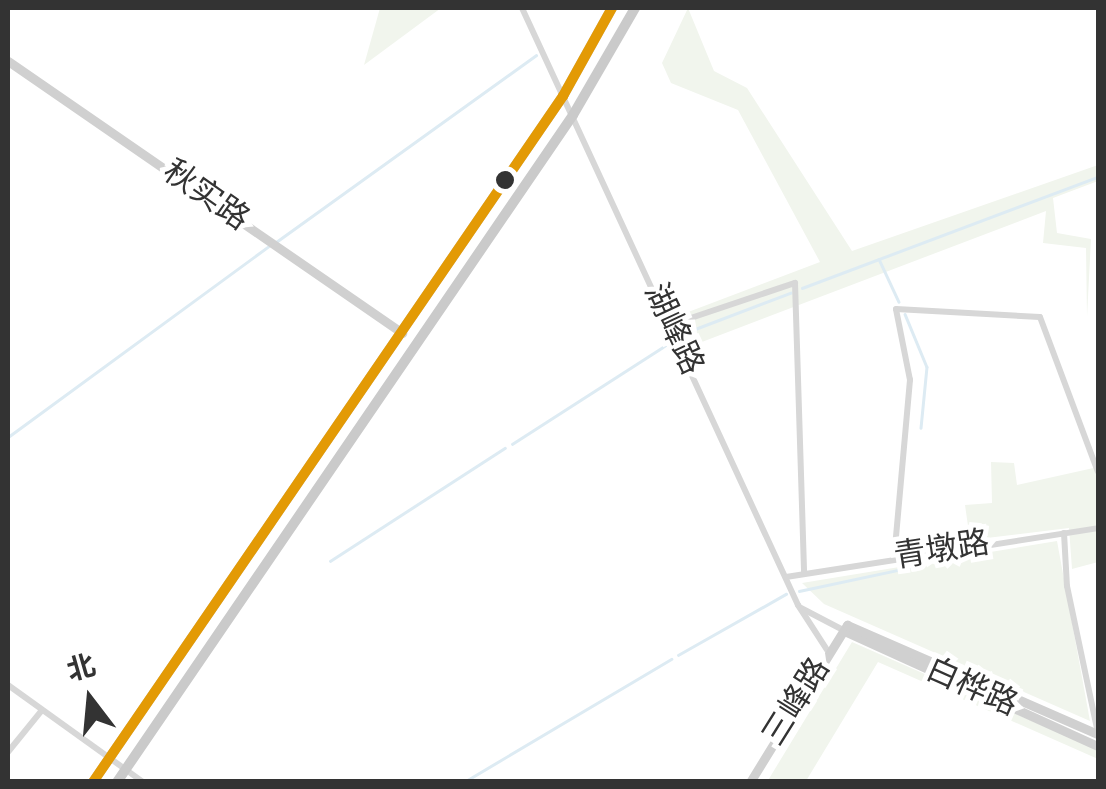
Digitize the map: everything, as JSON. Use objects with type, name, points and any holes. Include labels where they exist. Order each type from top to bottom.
[{"type":"main road","points":[[93,782],[564,96],[612,8]]},
{"type":"main road","points":[[117,782],[572,116],[635,8]]},
{"type":"street","name":"湖峰路","points":[[522,8],[798,605],[829,654]]},
{"type":"street","name":"秋实路","points":[[8,61],[402,333]]},
{"type":"street","points":[[670,324],[776,283],[795,284],[804,573]]},
{"type":"street","points":[[894,559],[910,380],[896,309],[1040,317],[1098,472]]},
{"type":"street","name":"青墩路","points":[[786,577],[1098,528]]},
{"type":"street","points":[[1064,534],[1098,734]]},
{"type":"street","points":[[798,605],[846,628]]},
{"type":"street","name":"白桦路","points":[[846,628],[1098,734]]},
{"type":"street","name":"白桦路","points":[[846,628],[1098,746]]},
{"type":"street","name":"三峰路","points":[[750,782],[846,628]]},
{"type":"street","points":[[8,685],[144,782]]},
{"type":"street","points":[[8,752],[42,710]]},
{"type":"shaded area","points":[[380,8],[441,8],[364,65]]},
{"type":"shaded area","points":[[688,8],[714,71],[747,88],[852,251],[1098,165],[1098,181],[1053,198],[1057,233],[1091,239],[1087,317],[1086,248],[1043,243],[1046,211],[694,345],[683,314],[820,262],[738,110],[671,83],[662,63]]},
{"type":"shaded area","points":[[991,462],[1014,463],[1017,485],[1098,467],[1098,562],[1072,569],[1069,528],[970,540],[965,505],[992,503]]},
{"type":"shaded area","points":[[1057,541],[1090,721],[824,604],[802,583]]},
{"type":"shaded area","points":[[852,642],[1098,750],[1098,759],[878,662],[806,781],[767,782]]},
{"type":"waterway","points":[[276,242],[536,55]]},
{"type":"waterway","points":[[802,288],[1098,177]]},
{"type":"waterway","points":[[8,437],[269,246]]},
{"type":"waterway","points":[[879,259],[899,302]]},
{"type":"waterway","points":[[682,334],[790,293]]},
{"type":"waterway","points":[[905,314],[927,367],[921,428]]},
{"type":"waterway","points":[[512,444],[671,342]]},
{"type":"waterway","points":[[330,561],[505,448]]},
{"type":"waterway","points":[[799,591],[921,565]]},
{"type":"waterway","points":[[678,655],[786,594]]},
{"type":"waterway","points":[[464,782],[671,659]]},
{"type":"transit line","points":[[93,782],[563,96],[612,8]]}]
